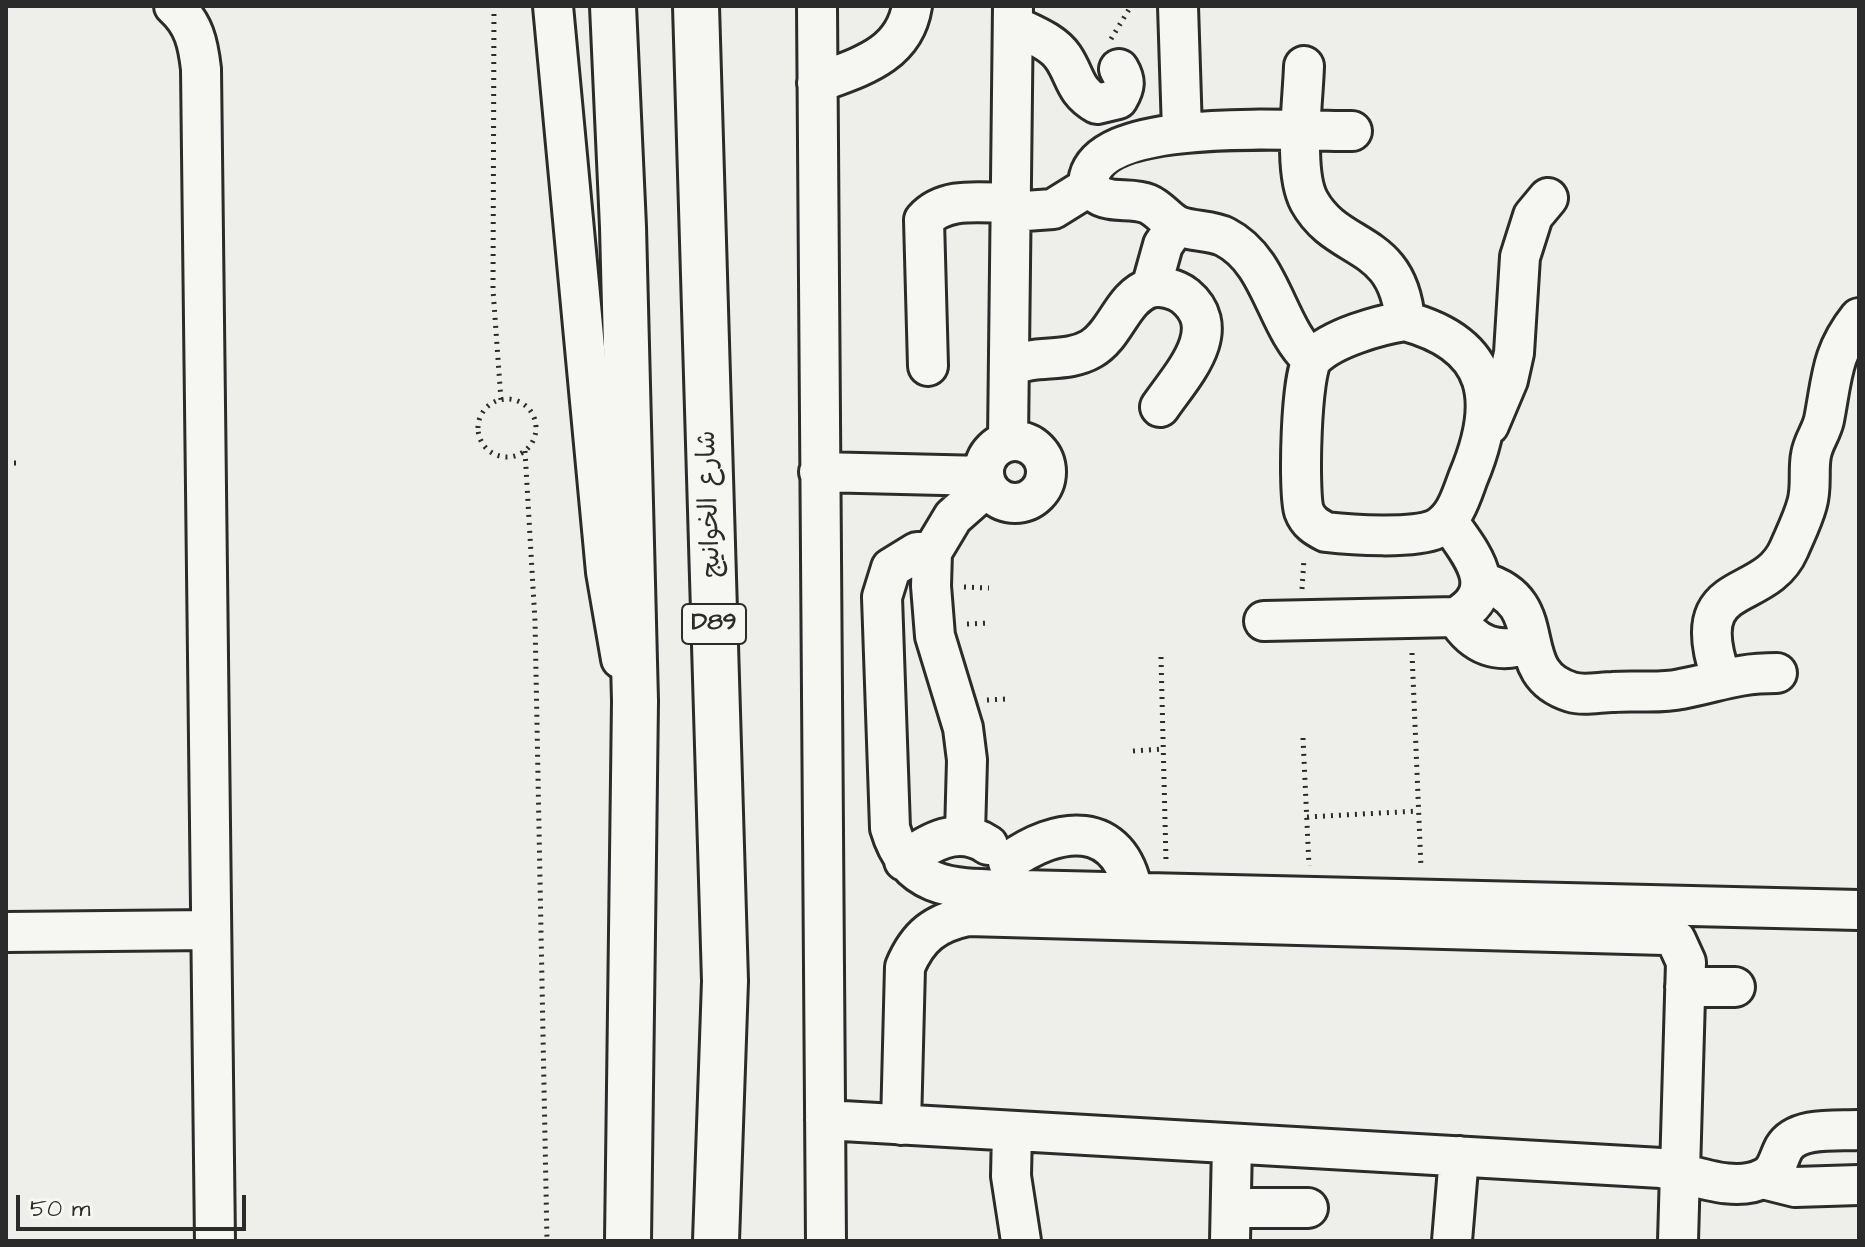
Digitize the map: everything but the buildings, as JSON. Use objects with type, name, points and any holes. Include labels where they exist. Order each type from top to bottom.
[{"type":"highway","points":[[613,6],[623,227],[635,701],[628,1241]]},
{"type":"highway","name":"شارع الخوانيج","points":[[696,6],[725,981],[716,1241]]},
{"type":"street","points":[[174,6],[186,17],[198,42],[201,69],[215,1241]]},
{"type":"street","points":[[553,6],[612,621],[635,701]]},
{"type":"street","points":[[817,6],[826,1241]]},
{"type":"street","points":[[817,83],[882,55],[899,40],[909,21],[912,6]]},
{"type":"street","points":[[1178,6],[1182,131]]},
{"type":"street","points":[[1013,16],[1055,47],[1068,66],[1077,89],[1097,104],[1118,99],[1124,89],[1125,78],[1119,69]]},
{"type":"street","points":[[1008,441],[1013,16]]},
{"type":"street","points":[[1304,66],[1302,132],[1307,198],[1331,226],[1365,248],[1392,274],[1405,321]]},
{"type":"street","points":[[1090,186],[1091,168],[1105,157],[1135,142],[1182,131],[1352,131]]},
{"type":"street","points":[[928,366],[924,220],[935,208],[950,203],[1053,209],[1090,186]]},
{"type":"street","points":[[1090,186],[1104,199],[1147,204],[1176,226],[1221,235],[1242,246],[1256,263],[1296,345],[1311,359]]},
{"type":"street","points":[[1486,431],[1488,405],[1482,380],[1469,357],[1451,339],[1429,327],[1405,321],[1357,334],[1311,359],[1304,382],[1302,496],[1307,518],[1315,527],[1337,533],[1427,532],[1448,521],[1508,380],[1516,326],[1515,288],[1520,257],[1533,216],[1548,198]]},
{"type":"street","points":[[1009,367],[1034,357],[1064,358],[1094,348],[1130,304],[1151,288],[1163,245],[1176,226]]},
{"type":"street","points":[[1151,288],[1180,292],[1200,315],[1203,330],[1194,358],[1160,407]]},
{"type":"street","points":[[1721,677],[1714,656],[1716,614],[1728,595],[1768,577],[1784,559],[1808,503],[1811,456],[1823,423],[1828,382],[1836,354],[1859,318]]},
{"type":"street","points":[[1451,339],[1516,326]]},
{"type":"street","points":[[965,834],[967,760],[963,728],[935,636],[932,552],[953,517],[986,482],[989,454],[1008,441],[1030,445],[1044,462],[1043,484],[1037,494],[1016,503],[995,496],[986,482]]},
{"type":"street","points":[[819,472],[986,482]]},
{"type":"street","points":[[1282,621],[1456,617],[1469,609],[1479,597],[1482,582],[1478,567],[1448,521]]},
{"type":"street","points":[[932,552],[917,552],[891,568],[883,582],[882,597],[890,828],[904,861],[931,882],[948,887],[1015,876],[1150,893],[1859,910]]},
{"type":"street","points":[[1482,582],[1500,587],[1516,599],[1526,616],[1534,661],[1544,675],[1573,693],[1679,690],[1721,677],[1777,673]]},
{"type":"street","points":[[1456,617],[1465,632],[1487,646],[1513,649],[1530,643]]},
{"type":"street","points":[[904,861],[933,842],[965,834],[982,840],[1015,876]]},
{"type":"street","points":[[1015,876],[1042,840],[1064,834],[1085,835],[1106,844],[1123,859],[1150,893]]},
{"type":"street","points":[[901,1125],[905,967],[914,947],[928,931],[947,920],[968,916],[1665,935],[1683,950],[1685,987],[1678,1241]]},
{"type":"street","points":[[6,932],[211,930]]},
{"type":"street","points":[[1685,987],[1735,987]]},
{"type":"street","points":[[825,1120],[1661,1168],[1729,1182],[1763,1179],[1795,1187],[1842,1185],[1842,1131],[1789,1140],[1773,1171],[1763,1179]]},
{"type":"street","points":[[1012,1131],[1011,1176],[1021,1241]]},
{"type":"street","points":[[1232,1144],[1230,1224],[1308,1208]]},
{"type":"street","points":[[1452,1241],[1459,1156]]},
{"type":"path","points":[[494,6],[493,290],[501,400]]},
{"type":"path","points":[[525,451],[500,456],[484,447],[480,438],[479,418],[491,403],[501,400],[520,402],[533,415],[535,434],[525,451],[535,621],[547,1241]]},
{"type":"path","points":[[6,463],[17,463]]},
{"type":"path","points":[[1282,621],[1307,518]]},
{"type":"path","points":[[1412,653],[1422,900]]},
{"type":"path","points":[[1150,893],[1164,749],[1161,657]]},
{"type":"path","points":[[1303,738],[1310,899]]},
{"type":"path","points":[[1133,751],[1164,749]]},
{"type":"path","points":[[1307,817],[1418,811]]}]
